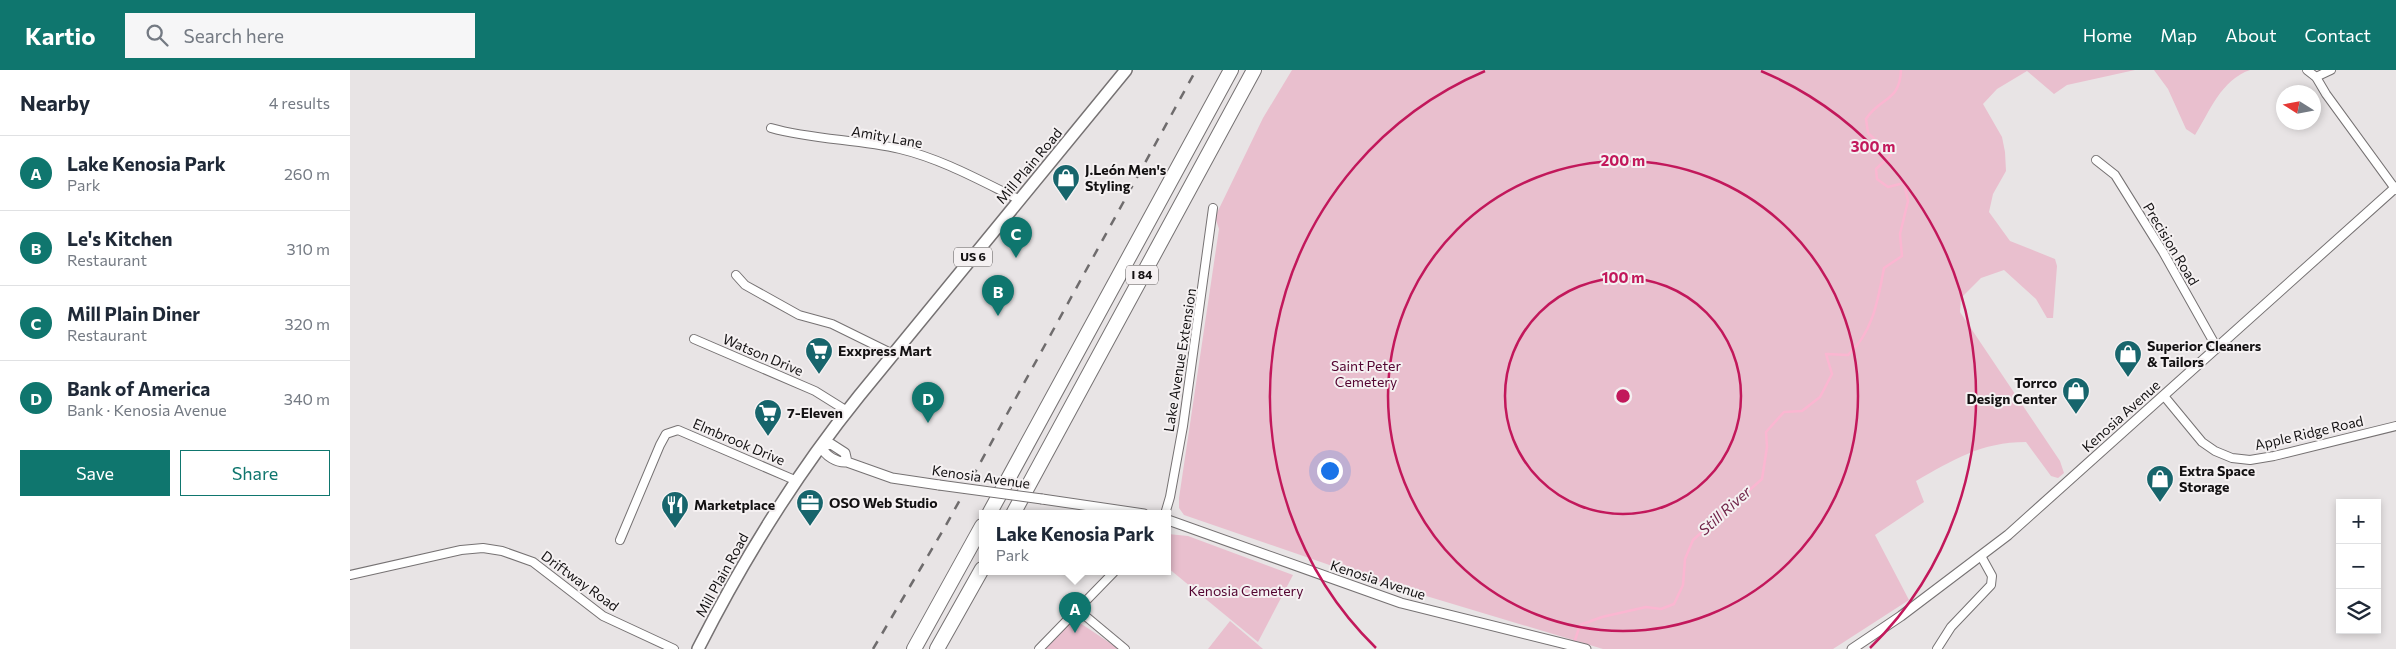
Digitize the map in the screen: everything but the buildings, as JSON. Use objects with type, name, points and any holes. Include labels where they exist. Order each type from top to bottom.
[{"type":"highway","name":"I 84","points":[[991,510],[1231,70]]},
{"type":"highway","name":"I 84","points":[[1015,510],[1254,70]]},
{"type":"highway","points":[[914,649],[979,531]]},
{"type":"highway","points":[[937,649],[979,575]]},
{"type":"main road","name":"Mill Plain Road","points":[[698,649],[743,564],[821,446],[893,354],[1126,70]]},
{"type":"street","points":[[2308,70],[2316,77],[2326,94],[2396,188]]},
{"type":"street","points":[[2316,77],[2332,70]]},
{"type":"street","name":"Amity Lane","points":[[770,128],[796,135],[898,149],[923,156],[1020,200]]},
{"type":"street","name":"Precision Road","points":[[2096,160],[2116,175],[2163,252],[2217,348]]},
{"type":"street","name":"Kenosia Avenue","points":[[1852,649],[1901,616],[1981,556],[2038,509],[2396,188]]},
{"type":"street","name":"Lake Avenue Extension","points":[[1166,510],[1183,426],[1213,208]]},
{"type":"street","points":[[736,275],[744,284],[799,315],[832,324],[893,354]]},
{"type":"street","name":"Watson Drive","points":[[694,339],[815,391],[847,411]]},
{"type":"street","name":"Apple Ridge Road","points":[[2164,396],[2202,442],[2215,451],[2232,458],[2250,460],[2274,456],[2396,426]]},
{"type":"street","name":"Elmbrook Drive","points":[[620,540],[660,445],[666,434],[678,430],[797,481]]},
{"type":"street","name":"Kenosia Avenue","points":[[821,446],[825,453],[839,462],[847,462],[892,478],[1117,510]]},
{"type":"street","name":"Kenosia Avenue","points":[[1171,521],[1401,603],[1460,619],[1565,642],[1585,649]]},
{"type":"street","name":"Driftway Road","points":[[350,575],[461,550],[483,548],[497,550],[533,562],[603,616],[674,649]]},
{"type":"street","points":[[1937,649],[1951,626],[1991,585],[1992,576],[1981,556]]},
{"type":"street","points":[[1039,649],[1111,575]]},
{"type":"street","points":[[1077,609],[1125,649]]},
{"type":"green space","name":"Saint Peter Cemetery","points":[[1292,70],[2135,70],[2067,85],[2054,94],[2027,71],[1997,89],[1983,104],[2002,137],[2005,152],[2006,171],[1993,194],[1989,212],[2010,241],[2055,259],[2057,266],[2053,318],[2047,318],[2036,299],[2004,270],[1981,278],[1961,298],[1960,312],[2060,461],[2064,473],[2058,478],[2051,476],[2026,442],[1995,445],[1981,449],[1955,459],[1916,481],[1924,502],[1875,535],[1909,600],[1833,649],[1603,649],[1373,580],[1184,515],[1179,508],[1179,498],[1219,229],[1215,217],[1263,118]]},
{"type":"green space","points":[[2154,70],[2250,70],[2231,81],[2217,97],[2195,135],[2186,129],[2168,89]]},
{"type":"green space","name":"Kenosia Cemetery","points":[[1171,534],[1188,536],[1293,575],[1258,642],[1171,570]]},
{"type":"green space","points":[[1071,617],[1119,649],[1039,649]]},
{"type":"green space","points":[[1230,621],[1263,649],[1208,649]]},
{"type":"waterway","name":"Still River","points":[[1574,643],[1580,625],[1602,617],[1646,607],[1661,609],[1674,604],[1683,585],[1685,559],[1693,540],[1762,479],[1767,447],[1766,432],[1784,412],[1802,411],[1820,397],[1832,374],[1826,354],[1848,355],[1869,326],[1884,268],[1902,256],[1900,234],[1908,201],[1904,183],[1888,187],[1877,179],[1876,169],[1891,155],[1868,133],[1866,119],[1871,112],[1893,94],[1900,80],[1901,70]]},
{"type":"railway","points":[[873,649],[945,527],[1196,70]]},
{"type":"place","name":"J.León Men's Styling","points":[[1066,202]]},
{"type":"place","name":"Mill Plain Diner","points":[[1016,258]]},
{"type":"place","name":"Le's Kitchen","points":[[998,316]]},
{"type":"place","name":"Exxpress Mart","points":[[819,375]]},
{"type":"place","name":"Superior Cleaners & Tailors","points":[[2128,378]]},
{"type":"place","name":"Torrco Design Center","points":[[2076,415]]},
{"type":"place","name":"Bank of America","points":[[928,423]]},
{"type":"place","name":"7-Eleven","points":[[768,437]]},
{"type":"place","name":"Extra Space Storage","points":[[2160,503]]},
{"type":"place","name":"OSO Web Studio","points":[[810,527]]},
{"type":"place","name":"Marketplace","points":[[675,529]]},
{"type":"place","name":"Lake Kenosia Park","points":[[1075,633]]}]
